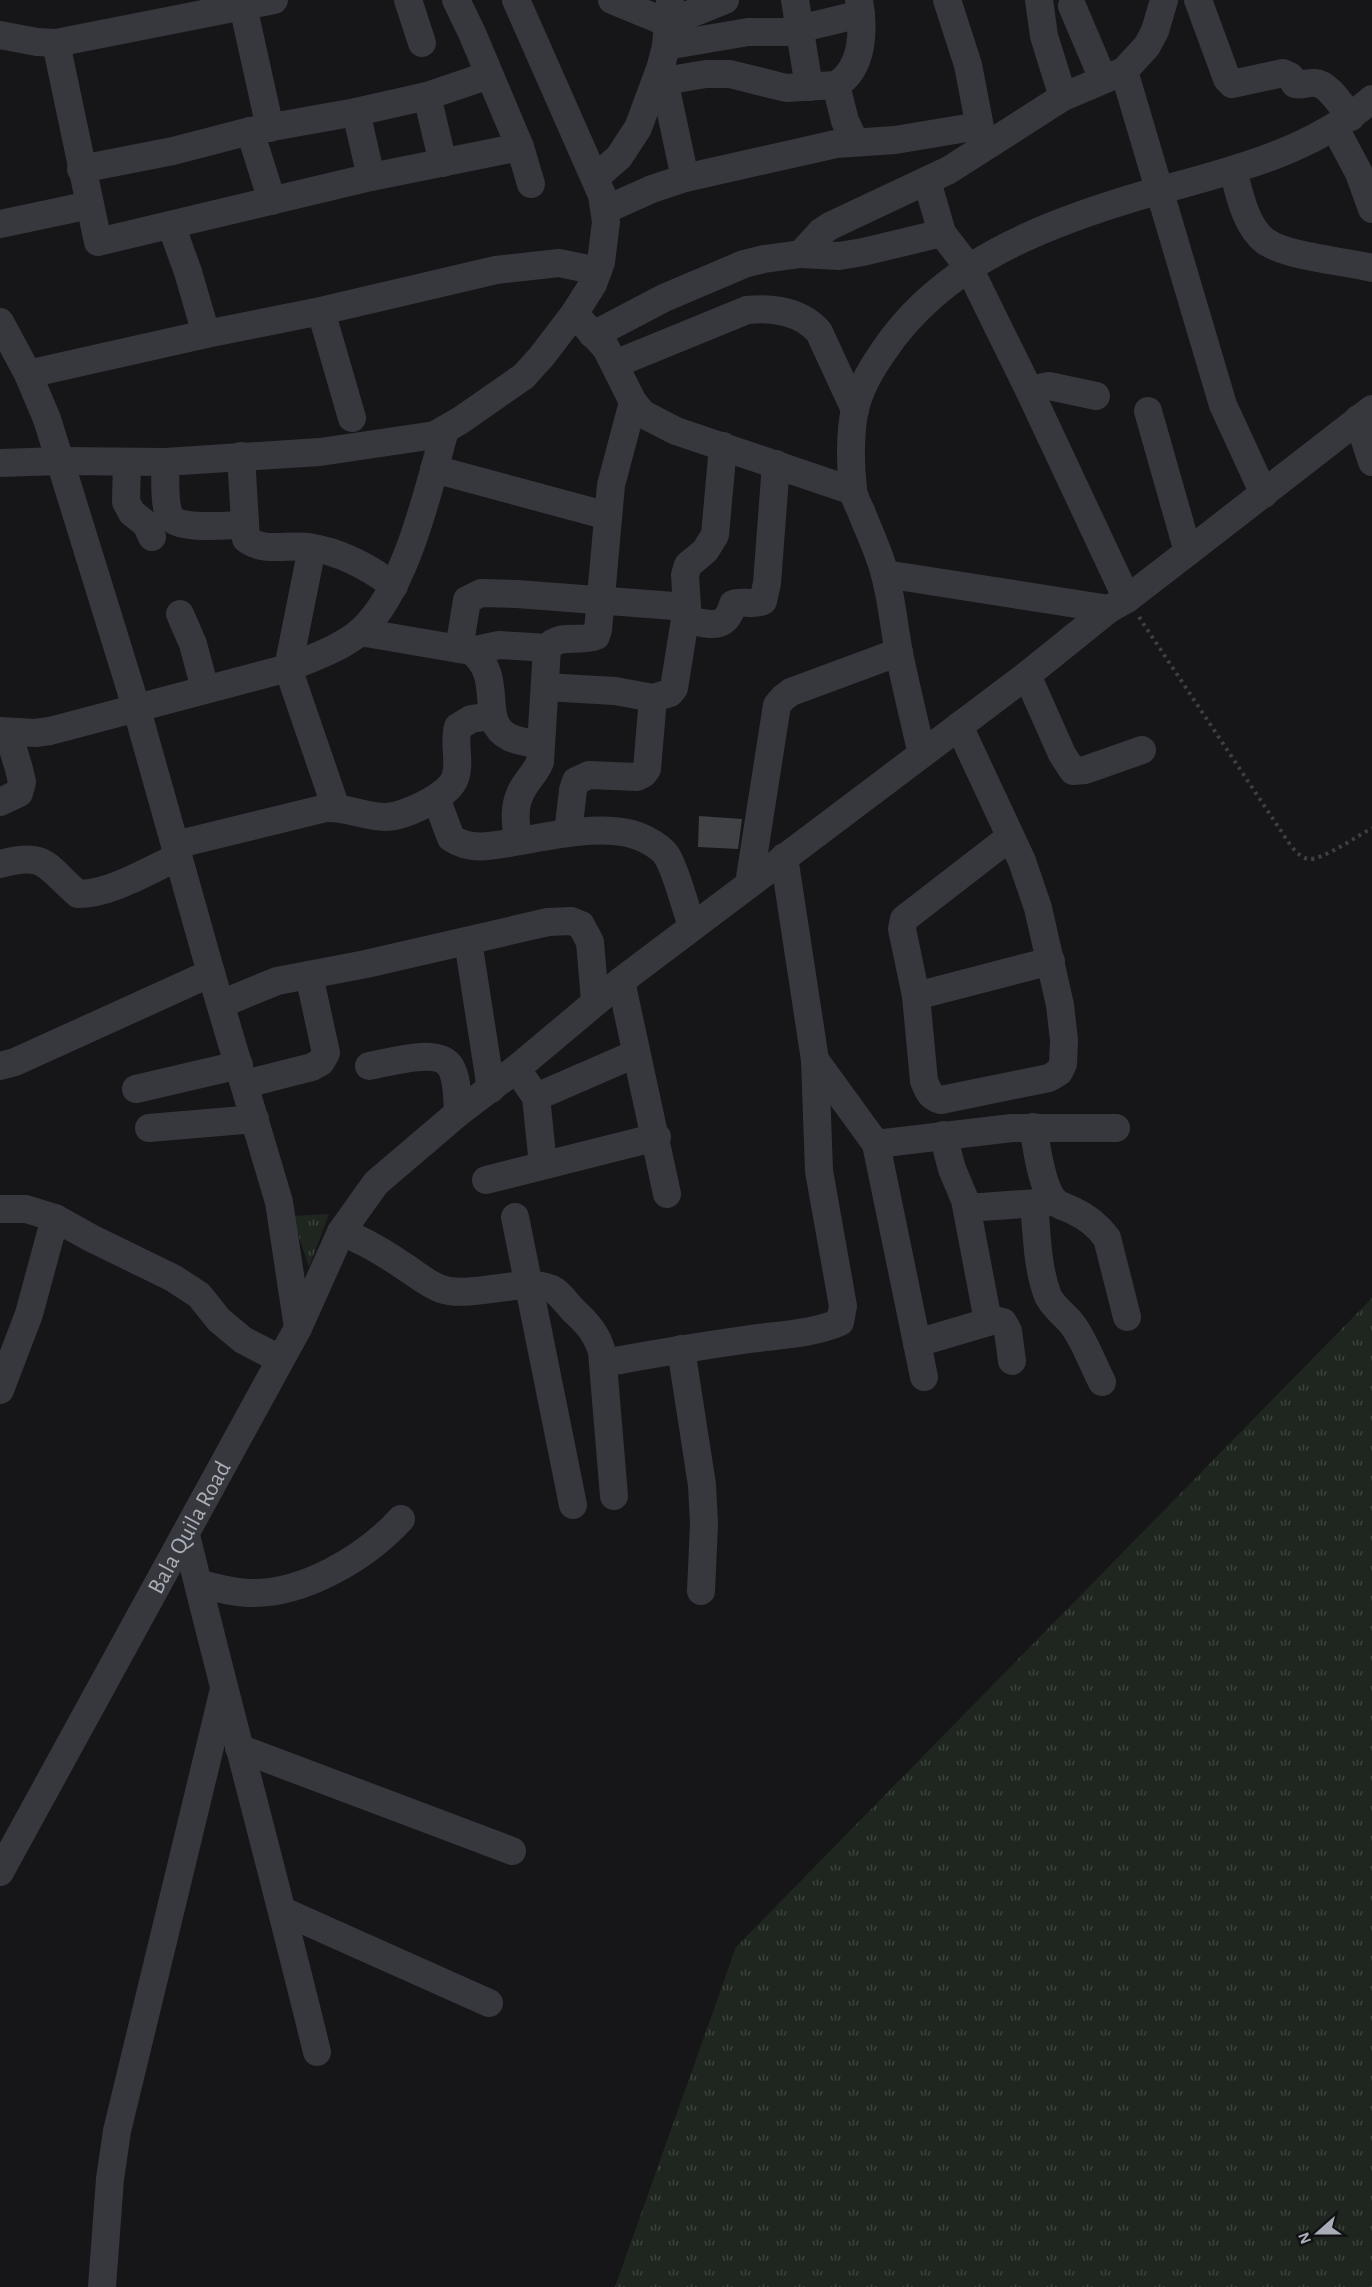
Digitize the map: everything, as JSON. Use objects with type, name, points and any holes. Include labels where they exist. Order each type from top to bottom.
[{"type":"street","points":[[0,35],[56,43],[274,0]]},
{"type":"street","points":[[408,0],[422,43]]},
{"type":"street","points":[[456,0],[520,147],[531,184]]},
{"type":"street","points":[[0,463],[165,462],[320,452],[418,439],[445,430],[524,376],[542,356],[583,324],[606,236],[602,195],[516,0]]},
{"type":"street","points":[[612,0],[706,75],[730,74],[775,86],[822,86],[847,79],[855,66],[859,53],[860,7],[798,29],[778,33],[748,32],[666,43]]},
{"type":"street","points":[[595,178],[619,157],[634,135],[666,43],[725,0]]},
{"type":"street","points":[[795,0],[798,29],[822,86],[845,121],[855,142]]},
{"type":"street","points":[[801,254],[821,232],[830,226],[927,181],[962,162],[981,136],[968,65],[947,0]]},
{"type":"street","points":[[1039,0],[1044,36],[1063,97]]},
{"type":"street","points":[[605,210],[652,189],[685,178],[836,144],[981,136],[1113,75],[1147,46],[1155,32],[1164,0]]},
{"type":"street","points":[[1198,0],[1227,79],[1232,84],[1283,73],[1290,76],[1295,84],[1303,86],[1318,83],[1332,94],[1372,208]]},
{"type":"street","points":[[243,6],[272,201]]},
{"type":"street","points":[[1072,6],[1113,75],[1161,190],[1223,405],[1264,494]]},
{"type":"street","points":[[56,43],[98,242],[371,177],[520,147]]},
{"type":"street","points":[[666,43],[685,178]]},
{"type":"street","points":[[81,169],[172,152],[260,130],[427,96],[489,75]]},
{"type":"street","points":[[427,96],[443,163]]},
{"type":"street","points":[[922,754],[899,652],[885,574],[853,491],[855,410],[873,367],[906,321],[930,297],[990,255],[1047,226],[1233,170],[1312,140],[1343,123],[1372,99]]},
{"type":"street","points":[[356,112],[371,177]]},
{"type":"street","points":[[1233,170],[1240,199],[1255,229],[1265,240],[1294,252],[1372,268]]},
{"type":"street","points":[[885,574],[1118,604],[1029,390],[969,268],[942,233],[927,181]]},
{"type":"street","points":[[0,224],[90,205]]},
{"type":"street","points":[[171,225],[188,272],[206,334]]},
{"type":"street","points":[[583,324],[605,329],[664,298],[744,264],[801,254],[839,256],[942,233]]},
{"type":"street","points":[[28,374],[520,266],[560,263],[598,271]]},
{"type":"street","points":[[615,363],[747,310],[778,311],[810,322],[819,332],[855,410]]},
{"type":"street","points":[[321,311],[352,418]]},
{"type":"street","points":[[0,322],[28,374],[62,461],[137,710],[211,974],[279,1202],[298,1329]]},
{"type":"street","points":[[583,324],[606,348],[633,402],[643,414],[659,423],[853,491]]},
{"type":"street","points":[[1029,390],[1049,386],[1096,396]]},
{"type":"street","points":[[518,841],[516,808],[520,794],[540,762],[548,648],[552,642],[558,640],[596,636],[600,621],[599,602],[614,471],[633,402]]},
{"type":"street","points":[[1148,411],[1188,552]]},
{"type":"street","points":[[1365,414],[1372,462]]},
{"type":"street","name":"Bala Quila Road","points":[[0,1872],[298,1329],[341,1232],[376,1183],[458,1113],[516,1069],[595,1001],[1027,675],[1365,414]]},
{"type":"street","points":[[0,802],[19,793],[22,782],[4,732],[50,731],[137,710],[205,689],[288,668],[360,632],[378,612],[394,586],[420,518],[445,430]]},
{"type":"street","points":[[545,687],[615,691],[653,698],[670,693],[674,688],[686,613],[685,575],[688,564],[705,551],[715,535],[723,446]]},
{"type":"street","points":[[241,456],[246,539],[254,546],[312,548],[343,556],[357,562],[394,586]]},
{"type":"street","points":[[127,462],[126,502],[132,513],[146,524],[152,537]]},
{"type":"street","points":[[165,462],[167,507],[171,518],[177,523],[244,525]]},
{"type":"street","points":[[465,650],[464,607],[467,600],[480,593],[517,594],[686,613],[714,624],[723,623],[729,617],[733,604],[738,602],[757,604],[763,601],[767,583],[776,464]]},
{"type":"street","points":[[434,469],[608,516]]},
{"type":"street","points":[[312,548],[288,668],[336,808]]},
{"type":"street","points":[[180,614],[193,644],[205,689]]},
{"type":"street","points":[[360,632],[465,650],[479,657],[490,677],[492,716],[496,725],[511,738],[541,745]]},
{"type":"street","points":[[465,650],[499,645],[548,648]]},
{"type":"street","points":[[749,884],[777,705],[791,692],[899,652]]},
{"type":"street","points":[[1027,675],[1062,754],[1073,771],[1085,770],[1142,750]]},
{"type":"street","points":[[568,833],[576,781],[589,775],[637,777],[647,769],[653,698]]},
{"type":"street","points":[[0,864],[31,859],[42,861],[55,870],[78,894],[89,894],[104,890],[176,851],[313,810],[336,808],[384,818],[399,815],[436,798],[450,786],[455,779],[457,769],[456,734],[458,727],[471,719],[492,716]]},
{"type":"street","points":[[959,726],[1029,876],[1060,1005],[1064,1040],[1063,1064],[1059,1072],[1034,1082],[949,1100],[934,1098],[928,1092],[924,1081],[916,996],[902,929],[904,919],[1010,837]]},
{"type":"street","points":[[436,798],[451,838],[467,846],[568,833],[620,830],[640,836],[658,846],[667,856],[692,926]]},
{"type":"street","points":[[604,1363],[803,1331],[840,1322],[843,1306],[819,1171],[815,1060],[784,857]]},
{"type":"street","points":[[221,1004],[277,981],[366,964],[548,922],[571,921],[581,924],[590,942],[595,1001]]},
{"type":"street","points":[[468,941],[490,1089]]},
{"type":"street","points":[[916,996],[1051,961]]},
{"type":"street","points":[[0,1066],[34,1054],[211,974]]},
{"type":"street","points":[[136,1089],[312,1067],[321,1062],[326,1053],[309,975]]},
{"type":"street","points":[[621,981],[635,1054],[657,1137],[667,1194]]},
{"type":"street","points":[[536,1097],[635,1054]]},
{"type":"street","points":[[369,1066],[420,1057],[433,1057],[444,1061],[450,1066],[454,1076],[458,1113]]},
{"type":"street","points":[[815,1060],[876,1144],[924,1377]]},
{"type":"street","points":[[516,1069],[536,1097],[543,1165]]},
{"type":"street","points":[[149,1128],[255,1119]]},
{"type":"street","points":[[876,1144],[1033,1127],[1116,1128]]},
{"type":"street","points":[[1033,1127],[1046,1183],[1040,1258],[1048,1295],[1053,1305],[1072,1324],[1080,1336],[1102,1382]]},
{"type":"street","points":[[943,1135],[967,1208],[988,1322]]},
{"type":"street","points":[[486,1180],[657,1137]]},
{"type":"street","points":[[967,1208],[1045,1203],[1083,1215],[1107,1238],[1127,1317]]},
{"type":"street","points":[[0,1209],[26,1209],[55,1218],[188,1287],[199,1295],[219,1320],[243,1341],[280,1359]]},
{"type":"street","points":[[515,1217],[573,1505]]},
{"type":"street","points":[[0,1390],[29,1314],[55,1218]]},
{"type":"street","points":[[341,1232],[364,1241],[438,1288],[452,1292],[528,1286],[544,1286],[555,1291],[589,1325],[598,1340],[604,1363],[614,1496]]},
{"type":"street","points":[[917,1343],[995,1320],[1002,1322],[1008,1331],[1012,1361]]},
{"type":"street","points":[[681,1349],[702,1485],[704,1524],[701,1591]]},
{"type":"street","points":[[198,1584],[250,1593],[297,1586],[319,1578],[372,1547],[384,1538],[401,1519]]},
{"type":"street","points":[[186,1535],[317,2052]]},
{"type":"street","points":[[102,2287],[110,2179],[117,2131],[224,1689]]},
{"type":"street","points":[[239,1748],[512,1851]]},
{"type":"street","points":[[283,1911],[489,2003]]},
{"type":"path","points":[[1118,604],[1299,854],[1309,859],[1319,857],[1372,828]]},
{"type":"green space","points":[[329,1214],[309,1267],[292,1216]]},
{"type":"green space","points":[[1372,1298],[1372,2287],[615,2287],[736,1947]]},
{"type":"building","points":[[699,816],[742,819],[738,849],[698,847]]}]
